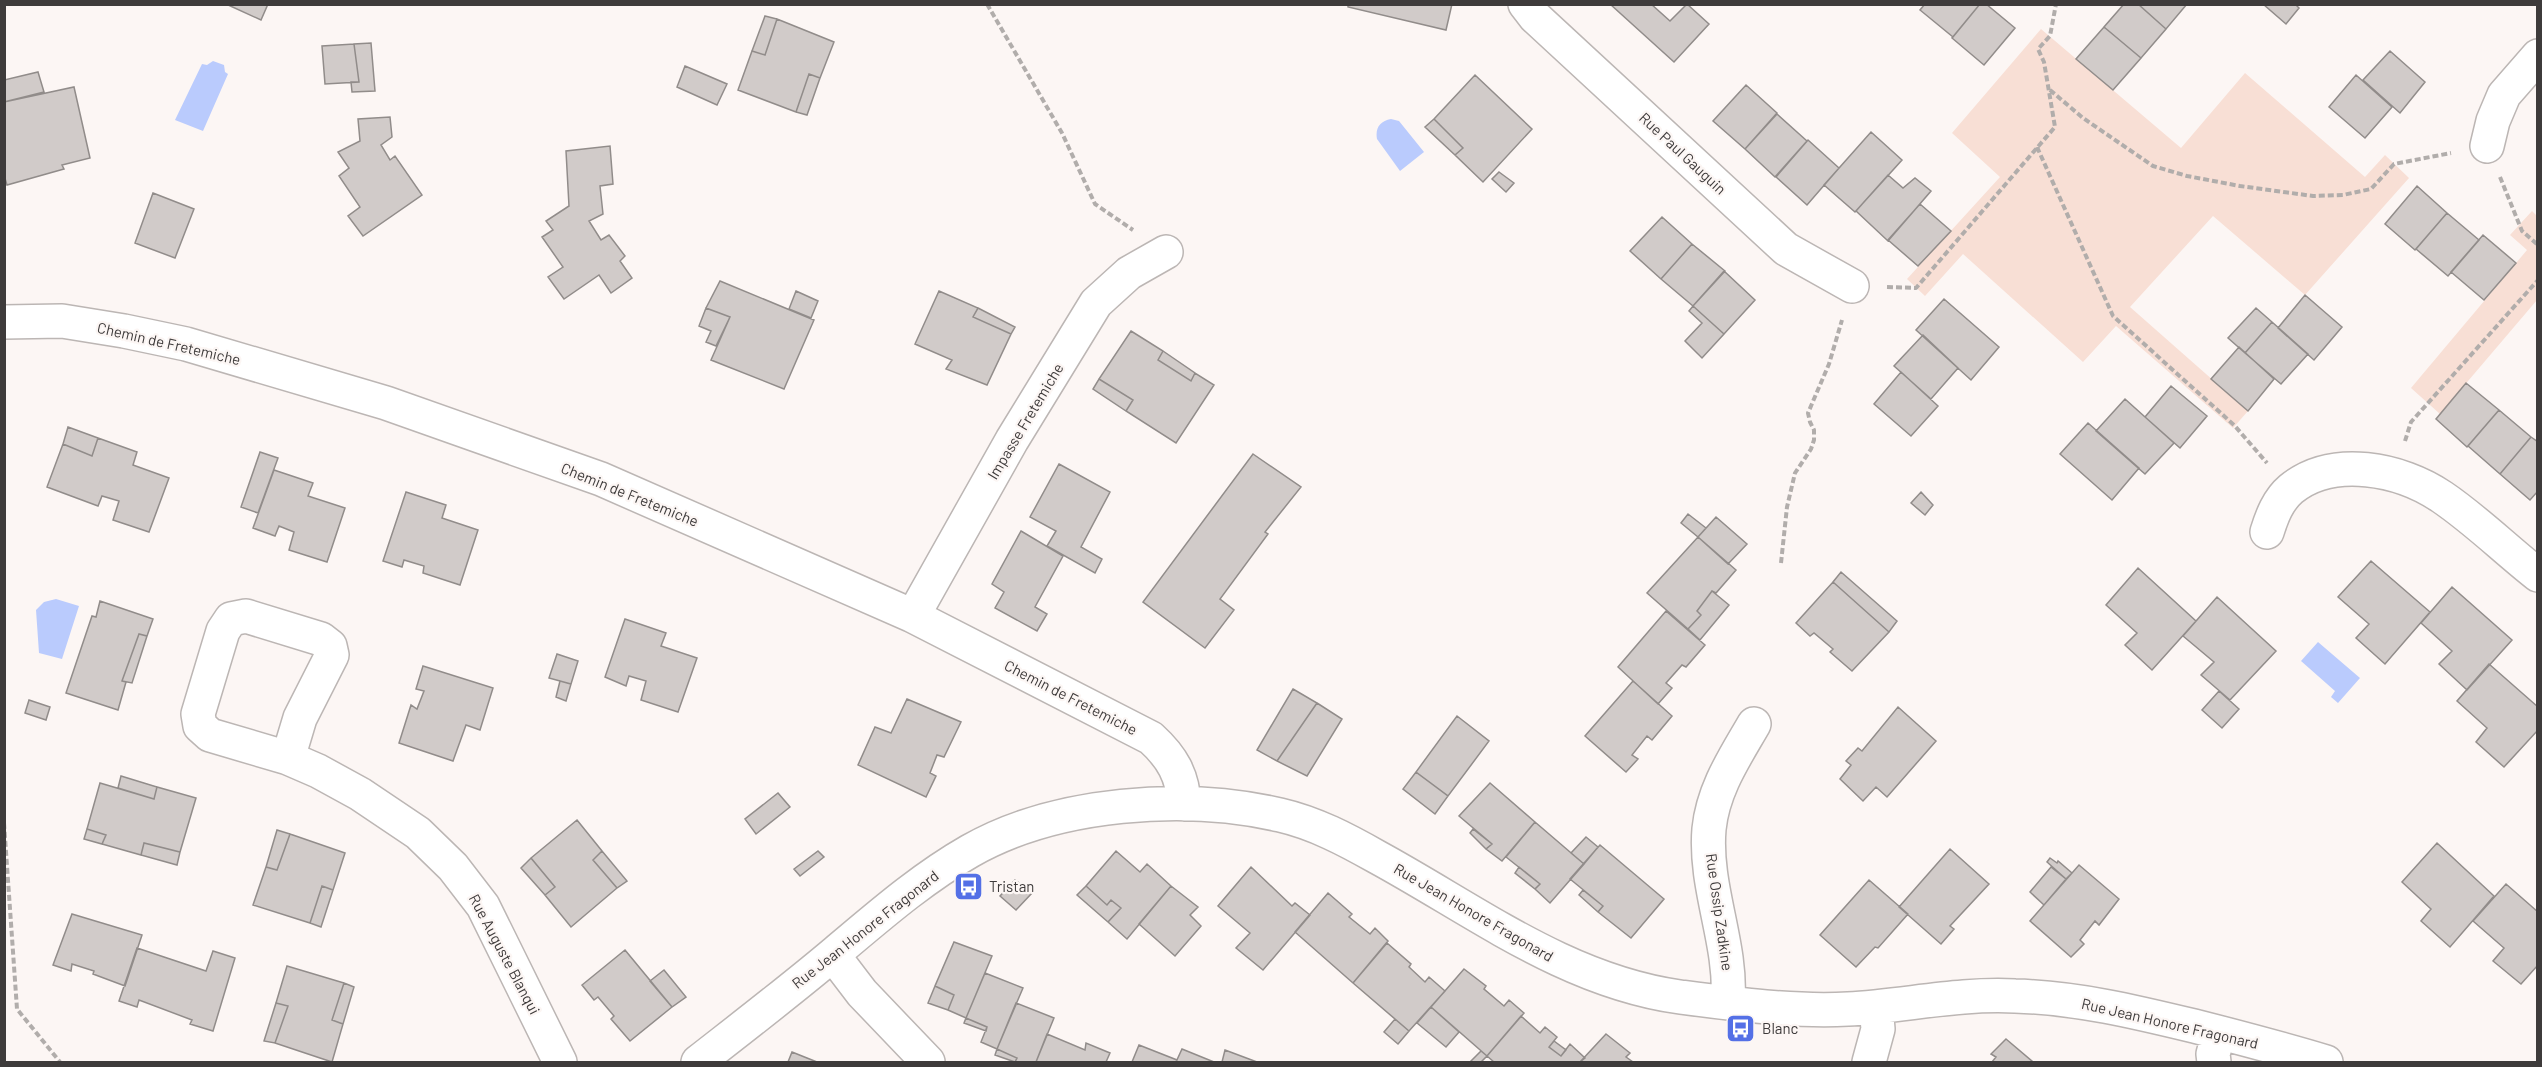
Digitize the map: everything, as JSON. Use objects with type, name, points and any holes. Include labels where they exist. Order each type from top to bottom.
[{"type":"street","name":"Rue Paul Gauguin","points":[[1525,4],[1535,17],[1786,249],[1852,286]]},
{"type":"street","points":[[2487,146],[2493,121],[2504,95],[2538,56]]},
{"type":"street","name":"Impasse Fretemiche","points":[[913,616],[1011,440],[1096,303],[1129,273],[1166,252]]},
{"type":"street","name":"Chemin de Fretemiche","points":[[4,322],[62,321],[124,331],[209,350],[386,403],[601,479],[913,616],[1151,738],[1165,751],[1176,767],[1183,787],[1184,804]]},
{"type":"street","points":[[2267,532],[2280,501],[2290,489],[2316,475],[2330,472],[2371,471],[2420,485],[2442,497],[2538,576]]},
{"type":"street","name":"Rue Auguste Blanqui","points":[[288,758],[300,718],[332,655],[330,646],[321,639],[246,616],[231,619],[223,631],[198,714],[200,726],[210,735],[288,758],[360,794],[418,833],[453,867],[483,906],[560,1062]]},
{"type":"street","name":"Rue Ossip Zadkine","points":[[1728,1001],[1728,962],[1713,879],[1709,830],[1719,788],[1728,767],[1754,724]]},
{"type":"street","name":"Rue Jean Honore Fragonard","points":[[698,1062],[926,879],[971,851],[1005,834],[1044,820],[1128,807],[1184,804],[1234,807],[1282,815],[1328,831],[1380,858],[1521,941],[1589,973],[1632,988],[1803,1008],[1876,1007],[1968,997],[2012,995],[2064,999],[2103,1004],[2216,1048],[2326,1062]]},
{"type":"street","points":[[832,955],[862,993],[928,1062]]},
{"type":"street","points":[[1869,1062],[1878,1029],[1876,1007]]},
{"type":"path","points":[[987,4],[1062,133],[1095,204]]},
{"type":"path","points":[[1916,288],[2055,127],[2044,62],[2038,49],[2050,36],[2056,4]]},
{"type":"path","points":[[2049,89],[2084,118],[2153,166],[2187,176],[2303,195],[2343,195],[2371,189],[2394,164],[2487,146],[2522,231],[2538,244]]},
{"type":"path","points":[[2037,147],[2113,316],[2234,425],[2290,489]]},
{"type":"path","points":[[2395,476],[2411,422],[2538,280]]},
{"type":"path","points":[[1781,563],[1787,507],[1795,473],[1811,449],[1814,440],[1814,430],[1808,413],[1829,364],[1852,286]]},
{"type":"path","points":[[4,823],[17,1009],[60,1062]]},
{"type":"shaded area","points":[[2041,29],[2181,148],[2245,73],[2365,177],[2385,155],[2409,178],[2305,295],[2213,216],[2130,307],[2248,411],[2233,428],[2116,326],[2083,362],[1963,254],[1925,296],[1907,279],[2000,177],[1952,133]]},
{"type":"shaded area","points":[[2532,211],[2537,216],[2537,300],[2440,414],[2411,388],[2527,250],[2510,235]]},
{"type":"water","points":[[213,61],[224,65],[225,72],[228,74],[203,131],[175,120],[202,64],[207,65]]},
{"type":"water","points":[[1391,119],[1399,121],[1424,152],[1400,171],[1377,139],[1379,126]]},
{"type":"water","points":[[56,599],[79,606],[62,659],[39,653],[36,610],[44,602]]},
{"type":"water","points":[[2318,642],[2360,678],[2338,703],[2331,697],[2335,691],[2301,661]]},
{"type":"building","points":[[226,4],[268,4],[261,20]]},
{"type":"building","points":[[1348,4],[1452,4],[1446,30],[1348,7]]},
{"type":"building","points":[[1610,4],[1651,4],[1670,21],[1687,4],[1709,24],[1674,62]]},
{"type":"building","points":[[1925,4],[1980,4],[1953,37],[1920,10]]},
{"type":"building","points":[[1980,4],[1986,4],[2015,28],[1984,65],[1952,38]]},
{"type":"building","points":[[2124,4],[2138,4],[2166,29],[2141,58],[2104,27]]},
{"type":"building","points":[[2138,4],[2187,4],[2166,29]]},
{"type":"building","points":[[2263,4],[2295,4],[2299,8],[2286,24]]},
{"type":"building","points":[[765,16],[777,19],[765,55],[752,51]]},
{"type":"building","points":[[777,19],[834,42],[820,78],[809,74],[796,112],[738,90],[752,51],[765,55]]},
{"type":"building","points":[[2104,27],[2141,58],[2113,90],[2076,59]]},
{"type":"building","points":[[371,43],[375,91],[352,92],[351,82],[359,82],[354,44]]},
{"type":"building","points":[[354,44],[359,82],[325,84],[322,46]]},
{"type":"building","points":[[2390,51],[2425,82],[2400,113],[2363,80]]},
{"type":"building","points":[[685,66],[727,84],[717,105],[677,87]]},
{"type":"building","points":[[38,72],[44,92],[4,102],[4,80]]},
{"type":"building","points":[[809,74],[820,78],[807,115],[796,112]]},
{"type":"building","points":[[1475,75],[1532,129],[1483,182],[1455,155],[1463,148],[1434,119]]},
{"type":"building","points":[[2356,75],[2392,107],[2365,138],[2329,107]]},
{"type":"building","points":[[1746,85],[1777,113],[1745,149],[1713,121]]},
{"type":"building","points":[[74,87],[90,158],[62,165],[64,169],[7,185],[4,175],[4,102]]},
{"type":"building","points":[[1777,114],[1807,141],[1775,177],[1745,149]]},
{"type":"building","points":[[390,117],[392,137],[381,145],[390,160],[395,156],[422,195],[363,236],[348,216],[360,207],[339,176],[349,168],[338,152],[360,141],[358,119]]},
{"type":"building","points":[[1434,119],[1463,148],[1455,155],[1425,127]]},
{"type":"building","points":[[1871,132],[1902,160],[1855,212],[1824,185]]},
{"type":"building","points":[[1808,140],[1839,168],[1807,205],[1776,177]]},
{"type":"building","points":[[610,146],[613,184],[600,186],[603,214],[589,221],[601,240],[609,235],[625,256],[620,261],[632,278],[611,293],[599,275],[564,299],[548,277],[563,267],[542,237],[553,230],[546,221],[569,206],[566,151]]},
{"type":"building","points":[[1499,172],[1514,183],[1506,192],[1492,179]]},
{"type":"building","points":[[1888,175],[1903,188],[1915,178],[1931,191],[1888,241],[1856,211]]},
{"type":"building","points":[[2417,186],[2447,213],[2415,250],[2385,224]]},
{"type":"building","points":[[153,193],[194,209],[175,258],[135,243]]},
{"type":"building","points":[[1920,204],[1951,231],[1918,266],[1888,240]]},
{"type":"building","points":[[2447,213],[2479,240],[2448,276],[2416,249]]},
{"type":"building","points":[[1662,217],[1692,244],[1661,279],[1630,251]]},
{"type":"building","points":[[2483,235],[2516,263],[2484,300],[2451,272]]},
{"type":"building","points":[[1692,244],[1725,271],[1693,306],[1661,279]]},
{"type":"building","points":[[1724,271],[1755,300],[1724,334],[1693,306]]},
{"type":"building","points":[[720,281],[814,320],[784,389],[711,360],[730,317],[706,308]]},
{"type":"building","points":[[796,291],[818,301],[811,318],[789,309]]},
{"type":"building","points":[[939,291],[978,308],[973,317],[1011,334],[987,385],[946,369],[952,360],[915,344]]},
{"type":"building","points":[[2305,295],[2342,327],[2314,360],[2278,328]]},
{"type":"building","points":[[1944,299],[1999,347],[1971,380],[1916,330]]},
{"type":"building","points":[[1693,306],[1724,334],[1702,358],[1685,341],[1702,323],[1689,311]]},
{"type":"building","points":[[706,308],[730,317],[716,346],[706,342],[711,331],[699,326]]},
{"type":"building","points":[[978,308],[1015,327],[1011,334],[973,317]]},
{"type":"building","points":[[2256,308],[2272,322],[2245,353],[2228,338]]},
{"type":"building","points":[[2272,322],[2308,354],[2281,384],[2245,353]]},
{"type":"building","points":[[1131,331],[1163,351],[1158,360],[1191,381],[1195,373],[1214,385],[1176,443],[1126,411],[1133,400],[1099,379]]},
{"type":"building","points":[[1923,335],[1958,368],[1931,399],[1894,366]]},
{"type":"building","points":[[2239,347],[2274,379],[2248,411],[2211,379]]},
{"type":"building","points":[[1163,351],[1195,373],[1191,381],[1158,360]]},
{"type":"building","points":[[1901,372],[1938,406],[1911,436],[1874,404]]},
{"type":"building","points":[[1099,379],[1133,400],[1126,411],[1093,389]]},
{"type":"building","points":[[2466,383],[2499,410],[2467,447],[2436,419]]},
{"type":"building","points":[[2171,386],[2207,416],[2180,448],[2145,417]]},
{"type":"building","points":[[2125,399],[2174,443],[2145,474],[2096,431]]},
{"type":"building","points":[[2499,410],[2531,437],[2500,474],[2468,446]]},
{"type":"building","points":[[2088,423],[2139,468],[2112,500],[2060,454]]},
{"type":"building","points":[[68,427],[98,438],[92,456],[63,444]]},
{"type":"building","points":[[2531,437],[2538,442],[2538,491],[2530,500],[2500,474]]},
{"type":"building","points":[[98,438],[137,452],[133,465],[169,478],[149,532],[113,520],[119,501],[102,496],[98,506],[47,487],[63,444],[92,456]]},
{"type":"building","points":[[260,452],[278,458],[258,513],[241,507]]},
{"type":"building","points":[[1253,454],[1301,487],[1265,532],[1268,534],[1220,599],[1234,610],[1205,648],[1143,602]]},
{"type":"building","points":[[1059,464],[1110,492],[1081,547],[1102,559],[1095,573],[1047,546],[1056,531],[1030,517]]},
{"type":"building","points":[[274,470],[313,483],[308,496],[345,508],[327,562],[289,550],[294,532],[279,526],[275,536],[253,528]]},
{"type":"building","points":[[406,492],[446,505],[442,518],[478,530],[460,585],[423,573],[424,566],[404,560],[402,567],[383,561]]},
{"type":"building","points":[[1921,492],[1933,505],[1925,515],[1911,503]]},
{"type":"building","points":[[1688,514],[1706,528],[1698,537],[1681,523]]},
{"type":"building","points":[[1716,517],[1747,544],[1728,564],[1698,537]]},
{"type":"building","points":[[1021,531],[1063,556],[1035,607],[1047,614],[1037,631],[995,608],[1004,592],[992,584]]},
{"type":"building","points":[[1698,537],[1736,570],[1716,593],[1712,591],[1697,611],[1701,615],[1688,629],[1647,593]]},
{"type":"building","points":[[2371,561],[2430,612],[2385,664],[2356,638],[2369,624],[2338,597]]},
{"type":"building","points":[[2138,568],[2196,621],[2152,670],[2125,645],[2137,633],[2106,605]]},
{"type":"building","points":[[1841,572],[1897,621],[1889,632],[1833,582]]},
{"type":"building","points":[[1833,582],[1889,632],[1852,671],[1830,652],[1833,649],[1814,633],[1810,636],[1796,623]]},
{"type":"building","points":[[2452,587],[2512,640],[2467,690],[2439,664],[2452,651],[2421,623]]},
{"type":"building","points":[[1712,591],[1729,605],[1700,640],[1688,629],[1701,615],[1697,611]]},
{"type":"building","points":[[2217,597],[2276,651],[2230,700],[2201,675],[2214,662],[2183,636]]},
{"type":"building","points":[[100,601],[153,619],[147,636],[139,634],[122,681],[126,682],[118,710],[66,693],[92,616],[96,617]]},
{"type":"building","points":[[1666,611],[1705,645],[1686,667],[1682,665],[1666,683],[1672,688],[1658,704],[1618,667]]},
{"type":"building","points":[[625,619],[666,633],[661,646],[697,658],[678,712],[641,700],[646,681],[629,676],[626,686],[605,677]]},
{"type":"building","points":[[139,634],[147,636],[132,683],[122,681]]},
{"type":"building","points":[[557,654],[578,661],[571,684],[549,678]]},
{"type":"building","points":[[2489,664],[2538,707],[2538,730],[2504,767],[2476,742],[2487,728],[2457,701]]},
{"type":"building","points":[[423,666],[493,688],[480,730],[466,725],[453,761],[399,743],[411,705],[417,709],[424,691],[416,689]]},
{"type":"building","points":[[560,681],[571,684],[566,701],[556,697]]},
{"type":"building","points":[[1633,681],[1672,716],[1652,740],[1647,736],[1632,755],[1638,759],[1626,772],[1585,736]]},
{"type":"building","points":[[1293,689],[1317,703],[1277,761],[1257,750]]},
{"type":"building","points":[[2219,691],[2239,709],[2222,728],[2202,710]]},
{"type":"building","points":[[907,699],[961,722],[944,757],[937,755],[930,773],[936,776],[926,797],[858,765],[875,727],[891,733]]},
{"type":"building","points":[[29,700],[50,707],[46,720],[25,713]]},
{"type":"building","points":[[1317,703],[1342,719],[1307,776],[1277,761]]},
{"type":"building","points":[[1898,707],[1936,741],[1887,797],[1876,787],[1863,801],[1840,779],[1851,765],[1846,761],[1858,748],[1862,751]]},
{"type":"building","points":[[1457,716],[1489,741],[1448,796],[1416,772]]},
{"type":"building","points":[[1416,772],[1448,796],[1435,814],[1403,789]]},
{"type":"building","points":[[121,776],[157,787],[154,799],[118,788]]},
{"type":"building","points":[[100,783],[154,799],[157,787],[196,798],[180,852],[144,843],[141,855],[102,844],[106,835],[87,829]]},
{"type":"building","points":[[1490,783],[1535,822],[1502,861],[1486,849],[1492,844],[1459,816]]},
{"type":"building","points":[[778,793],[790,807],[756,834],[745,819]]},
{"type":"building","points":[[577,820],[602,851],[593,860],[617,888],[571,927],[545,895],[555,887],[531,858]]},
{"type":"building","points":[[1535,822],[1584,864],[1550,903],[1535,889],[1540,884],[1506,857]]},
{"type":"building","points":[[87,829],[106,835],[102,844],[84,839]]},
{"type":"building","points":[[1473,829],[1492,844],[1486,849],[1470,833]]},
{"type":"building","points":[[277,830],[290,834],[277,870],[266,867]]},
{"type":"building","points":[[290,834],[345,853],[333,890],[322,886],[310,923],[253,905],[266,867],[277,870]]},
{"type":"building","points":[[1586,837],[1598,847],[1584,864],[1571,853]]},
{"type":"building","points":[[144,843],[180,852],[177,865],[141,855]]},
{"type":"building","points":[[2437,843],[2494,896],[2450,947],[2421,921],[2431,909],[2402,882]]},
{"type":"building","points":[[1600,845],[1664,899],[1631,938],[1598,912],[1603,906],[1570,879]]},
{"type":"building","points":[[1950,849],[1989,884],[1950,926],[1954,929],[1941,944],[1899,907]]},
{"type":"building","points":[[602,851],[627,881],[617,888],[593,860]]},
{"type":"building","points":[[818,851],[824,857],[800,876],[794,869]]},
{"type":"building","points":[[1116,851],[1140,872],[1147,864],[1171,886],[1127,939],[1108,922],[1121,908],[1111,900],[1107,905],[1086,886]]},
{"type":"building","points":[[531,858],[555,887],[545,895],[521,868]]},
{"type":"building","points":[[2050,858],[2057,863],[2058,861],[2072,873],[2066,879],[2047,862]]},
{"type":"building","points":[[2079,865],[2119,899],[2099,925],[2095,921],[2080,940],[2084,944],[2071,957],[2030,921]]},
{"type":"building","points":[[1251,867],[1292,906],[1295,903],[1310,915],[1263,970],[1236,948],[1250,933],[1218,906]]},
{"type":"building","points":[[1519,867],[1540,884],[1535,889],[1515,873]]},
{"type":"building","points":[[2051,867],[2066,879],[2044,905],[2030,892]]},
{"type":"building","points":[[1015,880],[1032,893],[1016,910],[1000,896]]},
{"type":"building","points":[[1869,880],[1908,914],[1878,948],[1875,947],[1856,967],[1820,935]]},
{"type":"building","points":[[2506,884],[2538,912],[2538,965],[2521,984],[2493,961],[2504,948],[2473,921]]},
{"type":"building","points":[[322,886],[333,890],[321,927],[310,923]]},
{"type":"building","points":[[1086,886],[1107,905],[1111,900],[1121,908],[1108,922],[1077,895]]},
{"type":"building","points":[[1171,886],[1198,907],[1190,915],[1201,926],[1175,956],[1139,924]]},
{"type":"building","points":[[1583,890],[1603,906],[1598,912],[1579,895]]},
{"type":"building","points":[[1328,893],[1352,914],[1349,917],[1370,934],[1375,928],[1388,941],[1353,983],[1295,932]]},
{"type":"building","points":[[72,914],[142,935],[125,986],[93,974],[94,971],[72,964],[71,971],[53,965]]},
{"type":"building","points":[[954,942],[992,956],[966,1018],[948,1010],[954,995],[935,986]]},
{"type":"building","points":[[1387,943],[1411,964],[1409,967],[1425,982],[1429,977],[1445,991],[1409,1031],[1353,983]]},
{"type":"building","points":[[137,948],[206,971],[213,951],[235,958],[213,1031],[190,1024],[192,1020],[139,1000],[137,1007],[119,1001]]},
{"type":"building","points":[[625,950],[672,1007],[630,1041],[611,1019],[614,1016],[598,997],[594,1000],[582,985]]},
{"type":"building","points":[[287,966],[344,983],[332,1020],[343,1024],[332,1062],[275,1043],[288,1006],[276,1003]]},
{"type":"building","points":[[1464,969],[1486,986],[1484,989],[1504,1006],[1509,1000],[1524,1013],[1487,1056],[1431,1007]]},
{"type":"building","points":[[664,970],[686,997],[672,1007],[650,981]]},
{"type":"building","points":[[985,973],[1023,988],[997,1049],[981,1042],[987,1027],[966,1018]]},
{"type":"building","points":[[344,983],[354,987],[343,1024],[332,1020]]},
{"type":"building","points":[[935,986],[954,995],[948,1010],[928,1003]]},
{"type":"building","points":[[276,1003],[288,1006],[275,1043],[264,1041]]},
{"type":"building","points":[[1016,1003],[1054,1018],[1036,1062],[1015,1062],[1017,1058],[997,1049]]},
{"type":"building","points":[[1431,1007],[1459,1032],[1446,1047],[1417,1023]]},
{"type":"building","points":[[1521,1016],[1540,1033],[1545,1027],[1557,1037],[1549,1047],[1561,1056],[1570,1044],[1585,1058],[1580,1062],[1494,1062],[1487,1056]]},
{"type":"building","points":[[966,1018],[987,1027],[986,1031],[964,1023]]},
{"type":"building","points":[[1395,1019],[1409,1031],[1398,1044],[1384,1032]]},
{"type":"building","points":[[1047,1034],[1085,1050],[1086,1043],[1110,1053],[1106,1062],[1036,1062]]},
{"type":"building","points":[[1606,1034],[1630,1053],[1626,1057],[1633,1062],[1580,1062]]},
{"type":"building","points":[[2006,1039],[2033,1062],[1992,1062],[1996,1057],[1991,1054]]},
{"type":"building","points":[[1554,1041],[1566,1050],[1561,1056],[1549,1047]]},
{"type":"building","points":[[1139,1045],[1177,1060],[1176,1062],[1132,1062]]},
{"type":"building","points":[[997,1049],[1017,1058],[1015,1062],[995,1055]]},
{"type":"building","points":[[1182,1049],[1214,1062],[1176,1062]]},
{"type":"building","points":[[1225,1050],[1257,1062],[1222,1062]]},
{"type":"building","points":[[1481,1051],[1487,1056],[1481,1062],[1470,1062]]},
{"type":"building","points":[[792,1052],[817,1062],[788,1062]]},
{"type":"place","name":"Tristan","points":[[968,886]]},
{"type":"place","name":"Blanc","points":[[1741,1028]]}]
